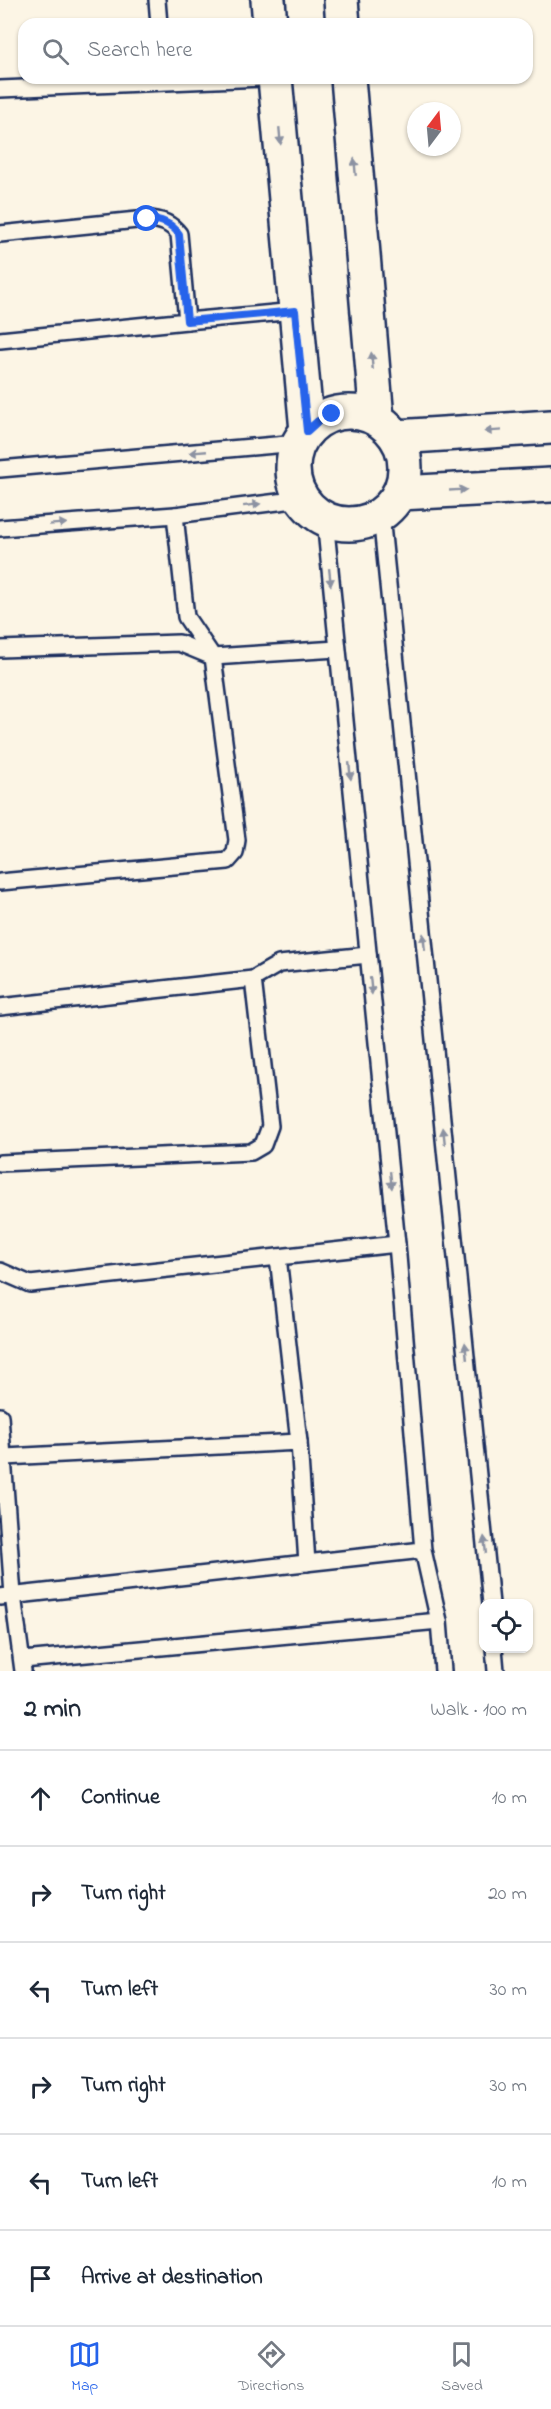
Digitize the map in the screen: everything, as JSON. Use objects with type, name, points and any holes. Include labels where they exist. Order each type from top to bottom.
[{"type":"street","points":[[268,0],[270,18]]},
{"type":"street","points":[[341,0],[342,18]]},
{"type":"street","points":[[276,84],[295,311],[302,437],[293,472],[313,509],[353,524],[390,504],[551,485]]},
{"type":"street","points":[[349,84],[387,428],[406,464],[390,504]]},
{"type":"street","points":[[302,437],[318,421],[340,413],[363,413],[387,428],[551,427]]},
{"type":"lane","points":[[157,0],[158,18]]},
{"type":"lane","points":[[0,89],[90,84]]},
{"type":"lane","points":[[0,234],[147,219],[157,219],[167,223],[179,234],[187,321]]},
{"type":"lane","points":[[0,340],[295,311]]},
{"type":"lane","points":[[0,469],[302,437]]},
{"type":"lane","points":[[390,504],[491,1599]]},
{"type":"lane","points":[[0,528],[175,515],[313,509],[338,650],[397,1244],[423,1550],[439,1621],[443,1671]]},
{"type":"lane","points":[[0,882],[228,861],[235,853],[237,840],[213,657],[186,617],[175,515]]},
{"type":"lane","points":[[0,649],[178,643],[213,657],[338,650]]},
{"type":"lane","points":[[0,1007],[253,979],[279,964],[368,955]]},
{"type":"lane","points":[[0,1163],[251,1152],[263,1145],[270,1126],[253,979]]},
{"type":"lane","points":[[0,1271],[30,1284],[397,1244]]},
{"type":"lane","points":[[278,1257],[299,1442],[307,1563]]},
{"type":"lane","points":[[0,1416],[5,1457],[7,1596],[23,1666],[439,1621]]},
{"type":"lane","points":[[5,1457],[299,1442]]},
{"type":"lane","points":[[7,1596],[423,1550]]},
{"type":"lane","points":[[494,1653],[496,1671]]},
{"type":"route","points":[[147,219],[157,219],[167,223],[179,234],[187,321],[295,311],[307,431],[318,421],[332,414]]}]
